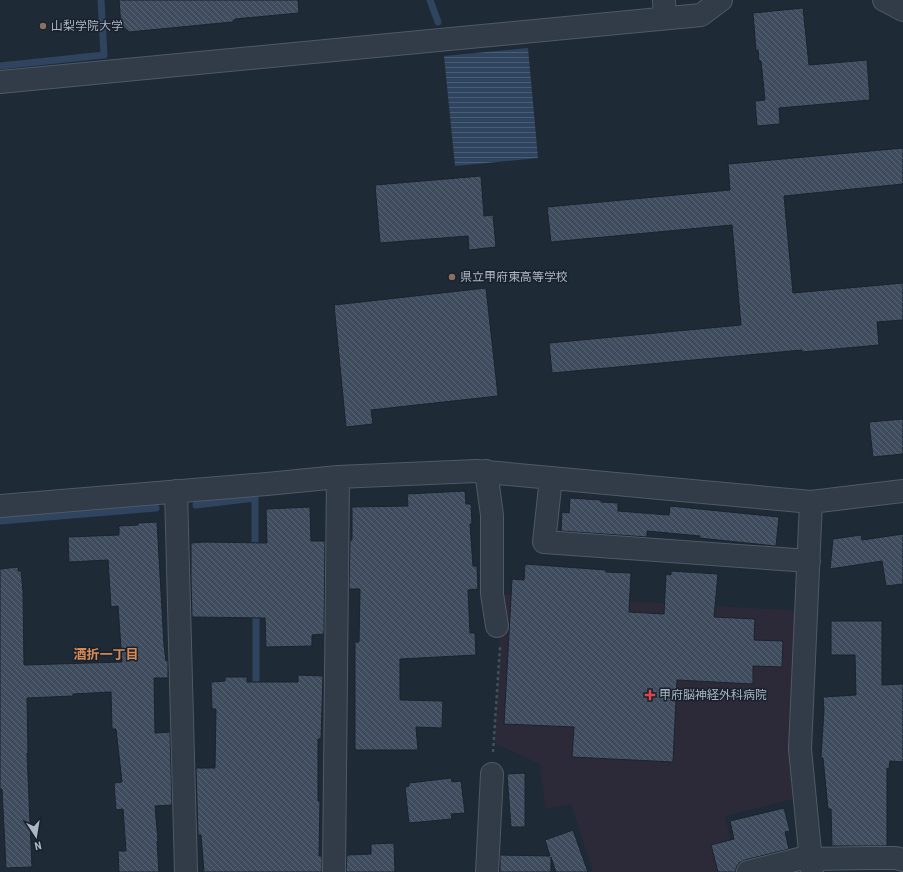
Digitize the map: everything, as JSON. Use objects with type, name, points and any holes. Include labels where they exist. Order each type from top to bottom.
[{"type":"street","points":[[0,82],[665,9],[701,15],[722,0]]},
{"type":"street","points":[[884,0],[903,10]]},
{"type":"street","points":[[0,506],[338,476],[476,471],[812,502],[903,491]]},
{"type":"street","points":[[486,471],[492,515],[492,594],[497,626]]},
{"type":"street","points":[[334,872],[338,476]]},
{"type":"street","points":[[551,478],[544,542],[809,560]]},
{"type":"street","points":[[176,491],[186,872]]},
{"type":"street","points":[[811,862],[800,749],[812,502]]},
{"type":"street","points":[[487,872],[492,774]]},
{"type":"street","points":[[748,872],[811,862],[867,858],[896,858],[903,860]]},
{"type":"path","points":[[492,774],[500,646],[497,626]]},
{"type":"shaded area","name":"甲府脳神経外科病院","points":[[492,594],[807,611],[805,796],[725,816],[738,872],[593,872],[571,804],[545,809],[540,764],[494,743],[500,646]]},
{"type":"water","points":[[528,48],[538,158],[455,166],[444,56]]},
{"type":"building","points":[[119,0],[298,0],[299,13],[235,19],[232,22],[129,32],[121,25]]},
{"type":"building","points":[[803,8],[809,65],[867,60],[870,100],[779,108],[780,124],[757,126],[755,101],[765,100],[761,61],[759,61],[758,50],[756,50],[753,13]]},
{"type":"building","points":[[903,148],[903,184],[784,196],[793,293],[903,283],[903,320],[877,322],[879,345],[802,352],[802,350],[552,373],[549,343],[741,325],[732,225],[551,242],[547,207],[730,190],[728,164]]},
{"type":"building","points":[[481,176],[484,216],[493,215],[496,247],[469,250],[468,236],[380,243],[375,185]]},
{"type":"building","points":[[486,288],[498,396],[371,410],[373,424],[346,427],[334,305]]},
{"type":"building","points":[[903,419],[903,454],[873,457],[869,422]]},
{"type":"building","points":[[465,491],[466,504],[471,504],[472,524],[470,524],[473,566],[477,566],[478,589],[468,590],[470,633],[475,633],[476,655],[400,659],[400,700],[443,701],[442,728],[416,727],[418,750],[355,750],[355,642],[359,642],[360,589],[349,589],[350,540],[352,540],[352,507],[408,506],[407,494]]},
{"type":"building","points":[[570,498],[601,500],[601,502],[618,503],[618,511],[669,515],[670,506],[779,517],[776,546],[647,531],[647,537],[561,531],[562,512],[569,513]]},
{"type":"building","points":[[310,507],[311,541],[325,541],[324,634],[312,635],[312,646],[266,647],[265,618],[192,617],[191,543],[267,543],[266,509]]},
{"type":"building","points":[[157,522],[164,645],[166,661],[168,660],[168,678],[154,678],[155,733],[170,732],[172,805],[155,806],[159,872],[119,872],[118,851],[126,851],[123,809],[116,810],[114,783],[122,782],[116,729],[112,729],[111,692],[73,694],[73,696],[27,698],[27,753],[32,867],[6,868],[2,789],[0,789],[0,569],[18,567],[18,571],[21,571],[23,591],[24,665],[122,662],[118,606],[111,607],[108,560],[69,562],[68,537],[119,535],[119,526]]},
{"type":"building","points":[[903,534],[903,584],[886,586],[882,561],[830,569],[833,539],[861,535],[862,540]]},
{"type":"building","points":[[525,564],[631,573],[629,612],[664,614],[666,574],[671,575],[671,571],[718,574],[714,617],[755,619],[754,640],[783,641],[782,667],[753,666],[753,684],[677,680],[673,762],[572,757],[574,727],[504,724],[512,579],[524,580]]},
{"type":"building","points":[[831,621],[882,621],[882,685],[903,684],[903,762],[890,761],[889,769],[887,768],[887,846],[832,846],[831,809],[828,809],[823,758],[821,757],[824,710],[823,697],[856,695],[855,655],[831,655]]},
{"type":"building","points":[[298,675],[323,676],[321,739],[318,739],[318,801],[320,801],[319,856],[322,856],[322,872],[204,872],[201,835],[198,835],[196,768],[215,768],[216,709],[212,709],[211,682],[225,681],[225,677],[247,677],[247,682],[298,682]]},
{"type":"building","points":[[525,773],[525,827],[511,827],[507,774]]},
{"type":"building","points":[[451,778],[452,782],[461,781],[465,813],[451,814],[452,819],[409,823],[405,787],[409,786],[409,783]]},
{"type":"building","points":[[784,808],[790,831],[785,832],[789,849],[745,860],[739,863],[736,868],[736,872],[718,872],[711,845],[734,839],[730,821]]},
{"type":"building","points":[[573,830],[588,872],[556,872],[551,857],[551,872],[500,872],[500,855],[550,856],[545,840]]},
{"type":"building","points":[[394,843],[395,872],[346,872],[347,855],[371,854],[371,844]]},
{"type":"waterway","points":[[0,66],[104,55],[101,0]]},
{"type":"waterway","points":[[430,0],[438,22]]},
{"type":"waterway","points":[[196,505],[255,498],[255,552]]},
{"type":"waterway","points":[[0,521],[156,508]]},
{"type":"waterway","points":[[256,608],[256,690]]},
{"type":"place","name":"山梨学院大学","points":[[43,26]]},
{"type":"place","name":"県立甲府東高等学校","points":[[452,277]]},
{"type":"place","name":"甲府脳神経外科病院","points":[[650,695]]},
{"type":"district","name":"酒折一丁目","points":[[106,654]]}]
